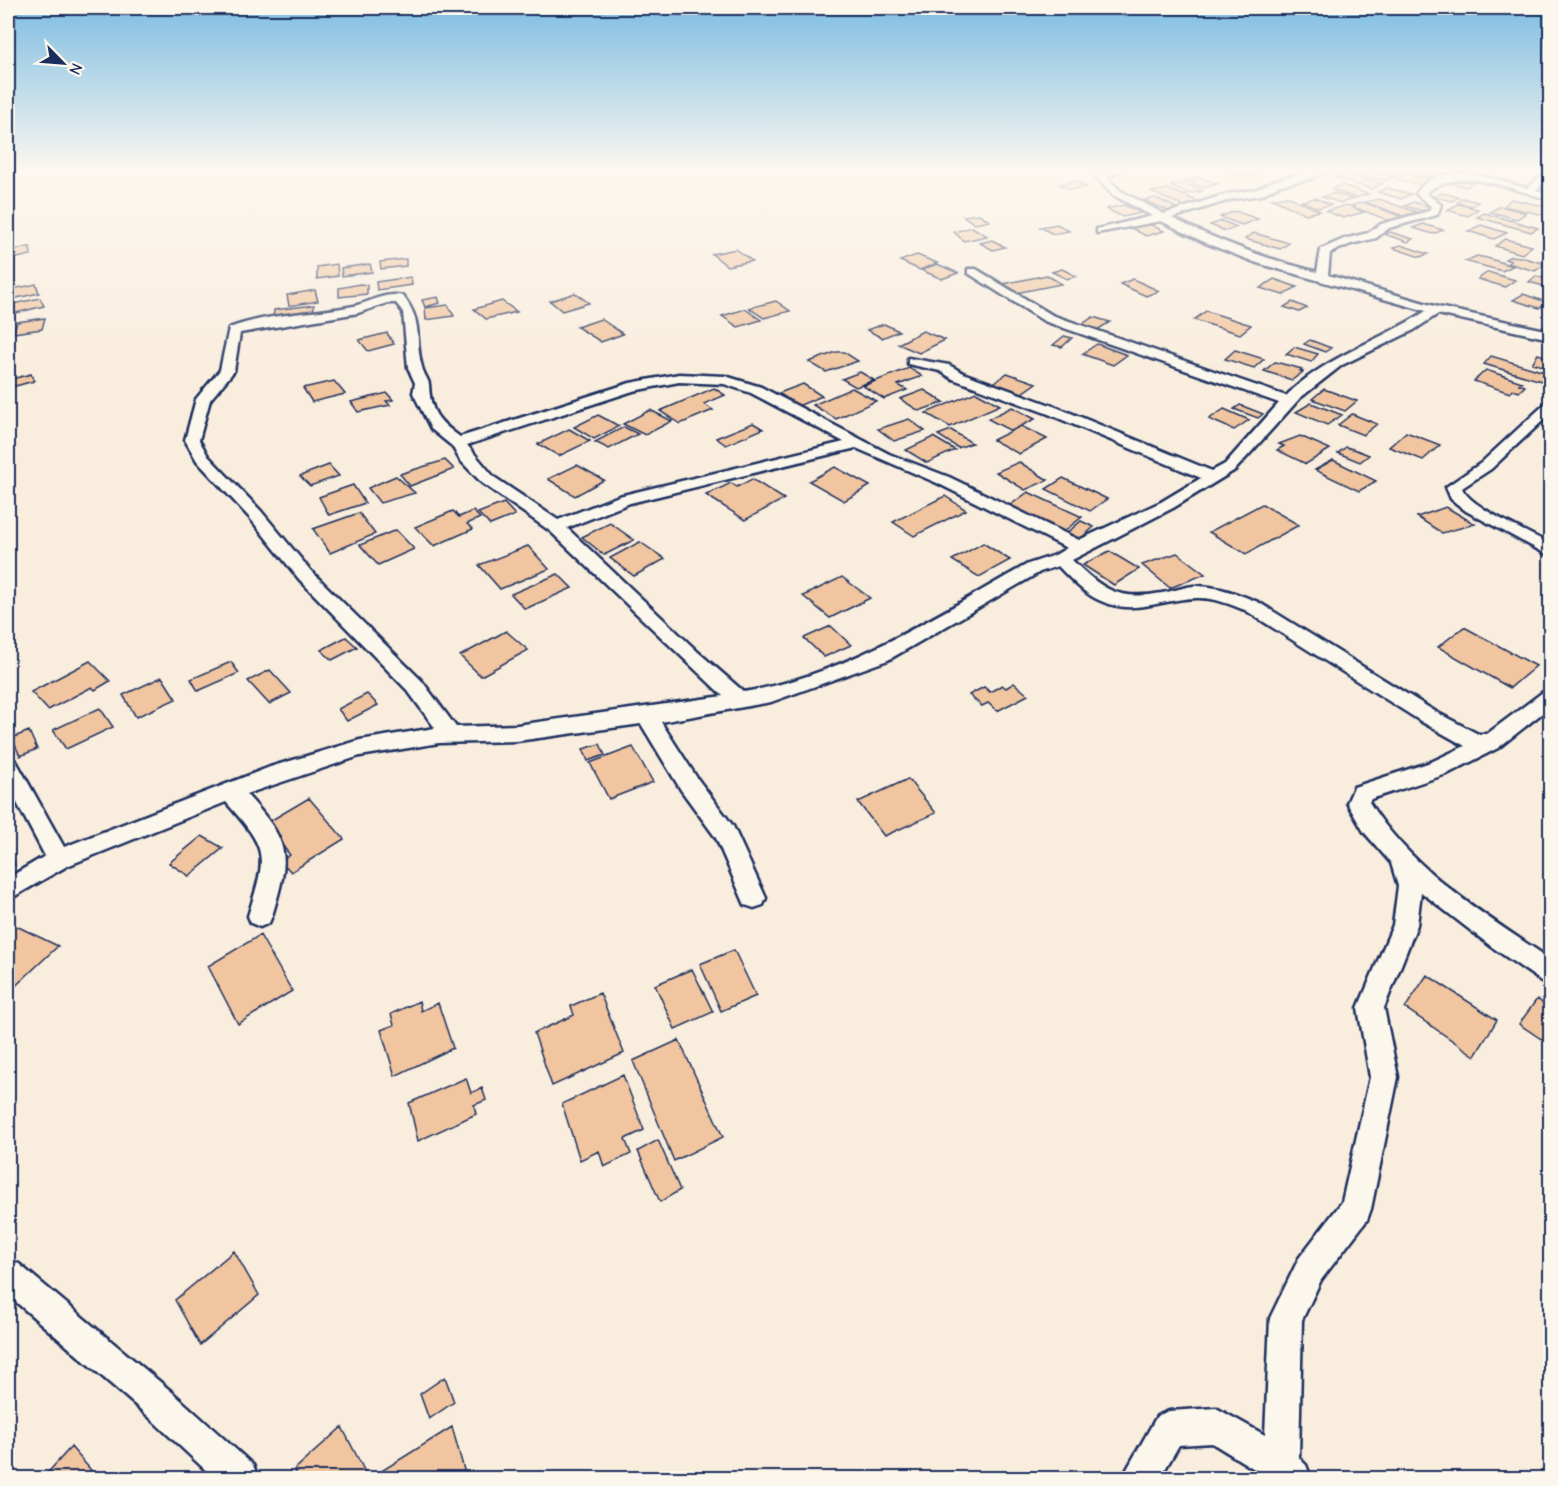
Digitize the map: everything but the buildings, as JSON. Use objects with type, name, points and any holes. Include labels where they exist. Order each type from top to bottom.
[{"type":"street","points":[[1205,238],[1261,261],[1322,276],[1436,310],[1491,320],[1551,335]]},
{"type":"street","points":[[1322,276],[1325,251],[1361,238]]},
{"type":"street","points":[[972,271],[1048,318],[1290,402]]},
{"type":"street","points":[[451,735],[415,686],[305,575],[255,514],[202,458],[192,440],[203,399],[227,371],[234,331],[247,326],[358,309],[386,299],[399,299],[409,312],[415,368],[422,383],[420,393],[426,410],[436,426],[458,443],[464,456],[480,472],[556,527],[691,657],[740,699]]},
{"type":"street","points":[[8,890],[59,859],[278,772],[360,748],[451,735],[517,733],[647,716],[771,695],[881,655],[1034,568],[1061,559],[1080,547],[1167,505],[1214,477],[1230,467],[1262,429],[1337,362],[1410,327],[1436,310]]},
{"type":"street","points":[[913,362],[944,368],[958,376],[1051,410],[1214,477]]},
{"type":"street","points":[[458,443],[630,387],[679,378],[724,380],[756,390],[859,443],[1080,547]]},
{"type":"street","points":[[1551,407],[1486,466],[1454,487],[1457,496],[1472,508],[1551,551]]},
{"type":"street","points":[[556,527],[625,499],[859,443]]},
{"type":"street","points":[[1061,559],[1100,594],[1122,604],[1141,603],[1200,591],[1229,597],[1258,609],[1429,717],[1475,742],[1491,742]]},
{"type":"street","points":[[1551,697],[1491,742],[1439,768],[1362,793],[1358,803],[1366,821],[1401,858],[1477,923],[1551,973]]},
{"type":"street","points":[[647,716],[689,784],[725,833],[754,898]]},
{"type":"street","points":[[8,767],[59,859]]},
{"type":"street","points":[[230,791],[262,827],[274,846],[274,872],[260,916]]},
{"type":"street","points":[[1287,1472],[1286,1318],[1310,1269],[1356,1209],[1384,1077],[1371,1008],[1405,925],[1410,886],[1401,858]]},
{"type":"street","points":[[8,1275],[160,1404],[240,1479]]},
{"type":"street","points":[[1140,1479],[1168,1428],[1216,1425],[1287,1472]]}]
